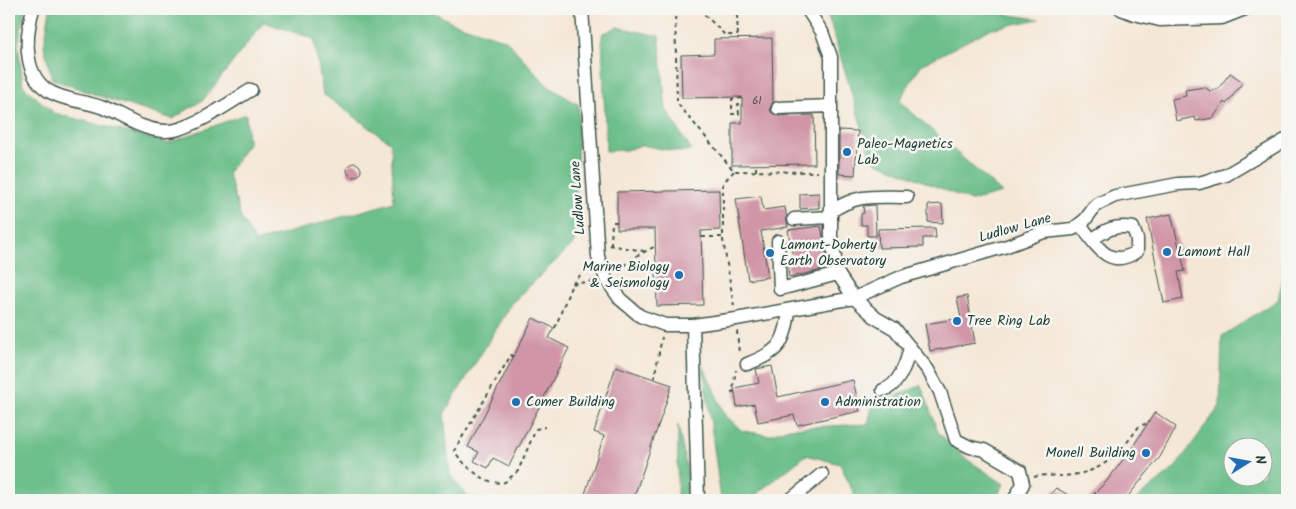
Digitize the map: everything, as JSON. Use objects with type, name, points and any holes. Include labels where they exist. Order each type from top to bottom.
[{"type":"street","points":[[33,9],[27,30],[31,72],[46,89],[66,98],[102,107],[140,125],[166,132],[188,126],[251,90]]},
{"type":"street","name":"Ludlow Lane","points":[[582,9],[598,256],[606,279],[620,299],[640,316],[665,325],[693,325],[789,311],[854,298],[901,277],[1008,246],[1044,232],[1073,229],[1080,224]]},
{"type":"street","points":[[807,9],[822,32],[831,58],[830,214],[831,238],[838,274],[854,298],[876,318],[895,329],[928,370],[940,392],[956,440],[970,447],[984,450],[1020,471],[1023,484],[1014,500]]},
{"type":"street","points":[[1121,9],[1160,20],[1222,18],[1245,9]]},
{"type":"street","points":[[1151,9],[1160,20]]},
{"type":"street","points":[[778,108],[831,106]]},
{"type":"street","points":[[1092,240],[1080,224],[1096,205],[1115,196],[1178,184],[1199,183],[1226,175],[1287,139]]},
{"type":"street","points":[[794,219],[830,214],[848,201],[861,197],[908,197]]},
{"type":"street","points":[[778,241],[780,289],[838,274]]},
{"type":"street","points":[[747,364],[772,353],[782,343],[789,311]]},
{"type":"street","points":[[693,325],[698,500]]},
{"type":"street","points":[[883,390],[895,382],[905,364],[910,347]]},
{"type":"street","points":[[790,500],[822,474]]},
{"type":"path","points":[[717,9],[675,9],[677,103],[734,171]]},
{"type":"path","points":[[699,9],[725,34],[738,37],[737,14],[732,9]]},
{"type":"path","points":[[742,98],[732,99],[732,114],[739,114],[738,104],[742,104]]},
{"type":"path","points":[[756,164],[756,171]]},
{"type":"path","points":[[736,319],[723,236],[723,183],[734,171],[830,172]]},
{"type":"path","points":[[611,246],[612,222],[617,222]]},
{"type":"path","points":[[702,237],[723,236]]},
{"type":"path","points":[[607,245],[646,251]]},
{"type":"path","points":[[617,271],[656,246]]},
{"type":"path","points":[[554,328],[572,284],[598,256]]},
{"type":"path","points":[[572,284],[606,279]]},
{"type":"path","points":[[654,379],[665,325]]},
{"type":"path","points":[[514,357],[511,355],[454,452],[481,477],[501,484],[514,476],[536,429],[545,427]]},
{"type":"path","points":[[1031,480],[1036,476],[1071,475],[1102,466],[1120,452],[1140,424],[1147,424]]},
{"type":"path","points":[[9,489],[11,494],[18,500]]},
{"type":"green space","points":[[9,9],[25,9],[18,44],[23,86],[54,113],[168,143],[246,114],[248,143],[228,173],[241,218],[256,242],[394,202],[391,143],[323,94],[314,39],[264,22],[204,99],[173,119],[52,79],[44,46],[50,9],[427,9],[454,23],[506,40],[548,86],[579,105],[574,243],[513,302],[444,414],[450,475],[471,500],[9,500]]},
{"type":"green space","points":[[826,9],[969,9],[1039,19],[990,29],[921,65],[899,101],[1002,193],[971,201],[872,160]]},
{"type":"green space","points":[[617,27],[659,36],[666,109],[691,150],[679,152],[642,145],[626,150],[606,151],[602,34]]},
{"type":"green space","points":[[1287,260],[1287,500],[1135,500],[1174,469],[1220,406],[1222,336],[1278,300]]},
{"type":"green space","points":[[703,365],[725,415],[742,431],[769,435],[789,428],[868,424],[872,407],[921,385],[938,432],[965,458],[1004,484],[995,500],[857,500],[840,464],[806,455],[749,500],[721,500]]},
{"type":"green space","points":[[678,425],[693,500],[677,500]]},
{"type":"building","points":[[772,38],[773,102],[770,108],[771,112],[778,116],[814,115],[815,164],[732,165],[732,123],[742,123],[742,97],[682,98],[681,55],[714,54],[714,39]]},
{"type":"building","points":[[1230,73],[1243,82],[1229,101],[1226,104],[1224,102],[1213,118],[1196,121],[1195,117],[1176,121],[1172,99],[1186,96],[1185,90],[1204,87],[1210,91],[1218,89]]},
{"type":"building","name":"Paleo-Magnetics Lab","points":[[839,130],[858,131],[855,175],[839,174]]},
{"type":"building","points":[[354,163],[359,165],[361,170],[359,175],[354,177],[349,175],[347,170],[349,165]]},
{"type":"building","name":"Marine Biology & Seismology","points":[[719,190],[720,230],[701,231],[703,305],[657,306],[655,229],[617,229],[617,192]]},
{"type":"building","points":[[819,193],[819,208],[800,209],[800,194]]},
{"type":"building","points":[[761,196],[763,210],[785,207],[788,227],[761,231],[768,277],[748,280],[736,199]]},
{"type":"building","points":[[942,204],[943,223],[928,222],[928,205]]},
{"type":"building","points":[[875,205],[876,236],[867,236],[867,225],[861,225],[861,214],[864,213],[863,206]]},
{"type":"building","name":"Lamont Hall","points":[[1171,214],[1185,271],[1178,272],[1183,299],[1164,303],[1147,219]]},
{"type":"building","points":[[821,226],[827,259],[822,259],[823,270],[789,277],[787,259],[793,258],[788,230]]},
{"type":"building","points":[[935,228],[936,238],[923,238],[923,247],[879,248],[878,229]]},
{"type":"building","name":"Tree Ring Lab","points":[[967,296],[975,343],[930,351],[925,324],[961,318],[957,298]]},
{"type":"building","name":"Comer Building","points":[[533,318],[554,328],[549,338],[569,348],[509,466],[493,458],[488,468],[474,461],[479,452],[468,447]]},
{"type":"building","points":[[616,366],[672,385],[633,500],[583,500],[604,436],[594,432]]},
{"type":"building","points":[[772,366],[778,397],[853,380],[860,411],[797,425],[794,415],[758,422],[754,404],[737,407],[734,388],[759,383],[756,369]]},
{"type":"building","name":"Monell Building","points":[[1155,412],[1176,427],[1160,457],[1125,500],[1088,500],[1106,482],[1132,448]]},
{"type":"building","name":"Monell Building","points":[[1056,488],[1077,500],[1045,500]]},
{"type":"place","name":"Paleo-Magnetics Lab","points":[[847,152]]},
{"type":"place","name":"Lamont Hall","points":[[1167,252]]},
{"type":"place","name":"Lamont-Doherty Earth Observatory","points":[[770,253]]},
{"type":"place","name":"Marine Biology & Seismology","points":[[679,275]]},
{"type":"place","name":"Tree Ring Lab","points":[[957,321]]},
{"type":"place","name":"Comer Building","points":[[516,402]]},
{"type":"place","name":"Administration","points":[[825,402]]},
{"type":"place","name":"Monell Building","points":[[1146,453]]}]
